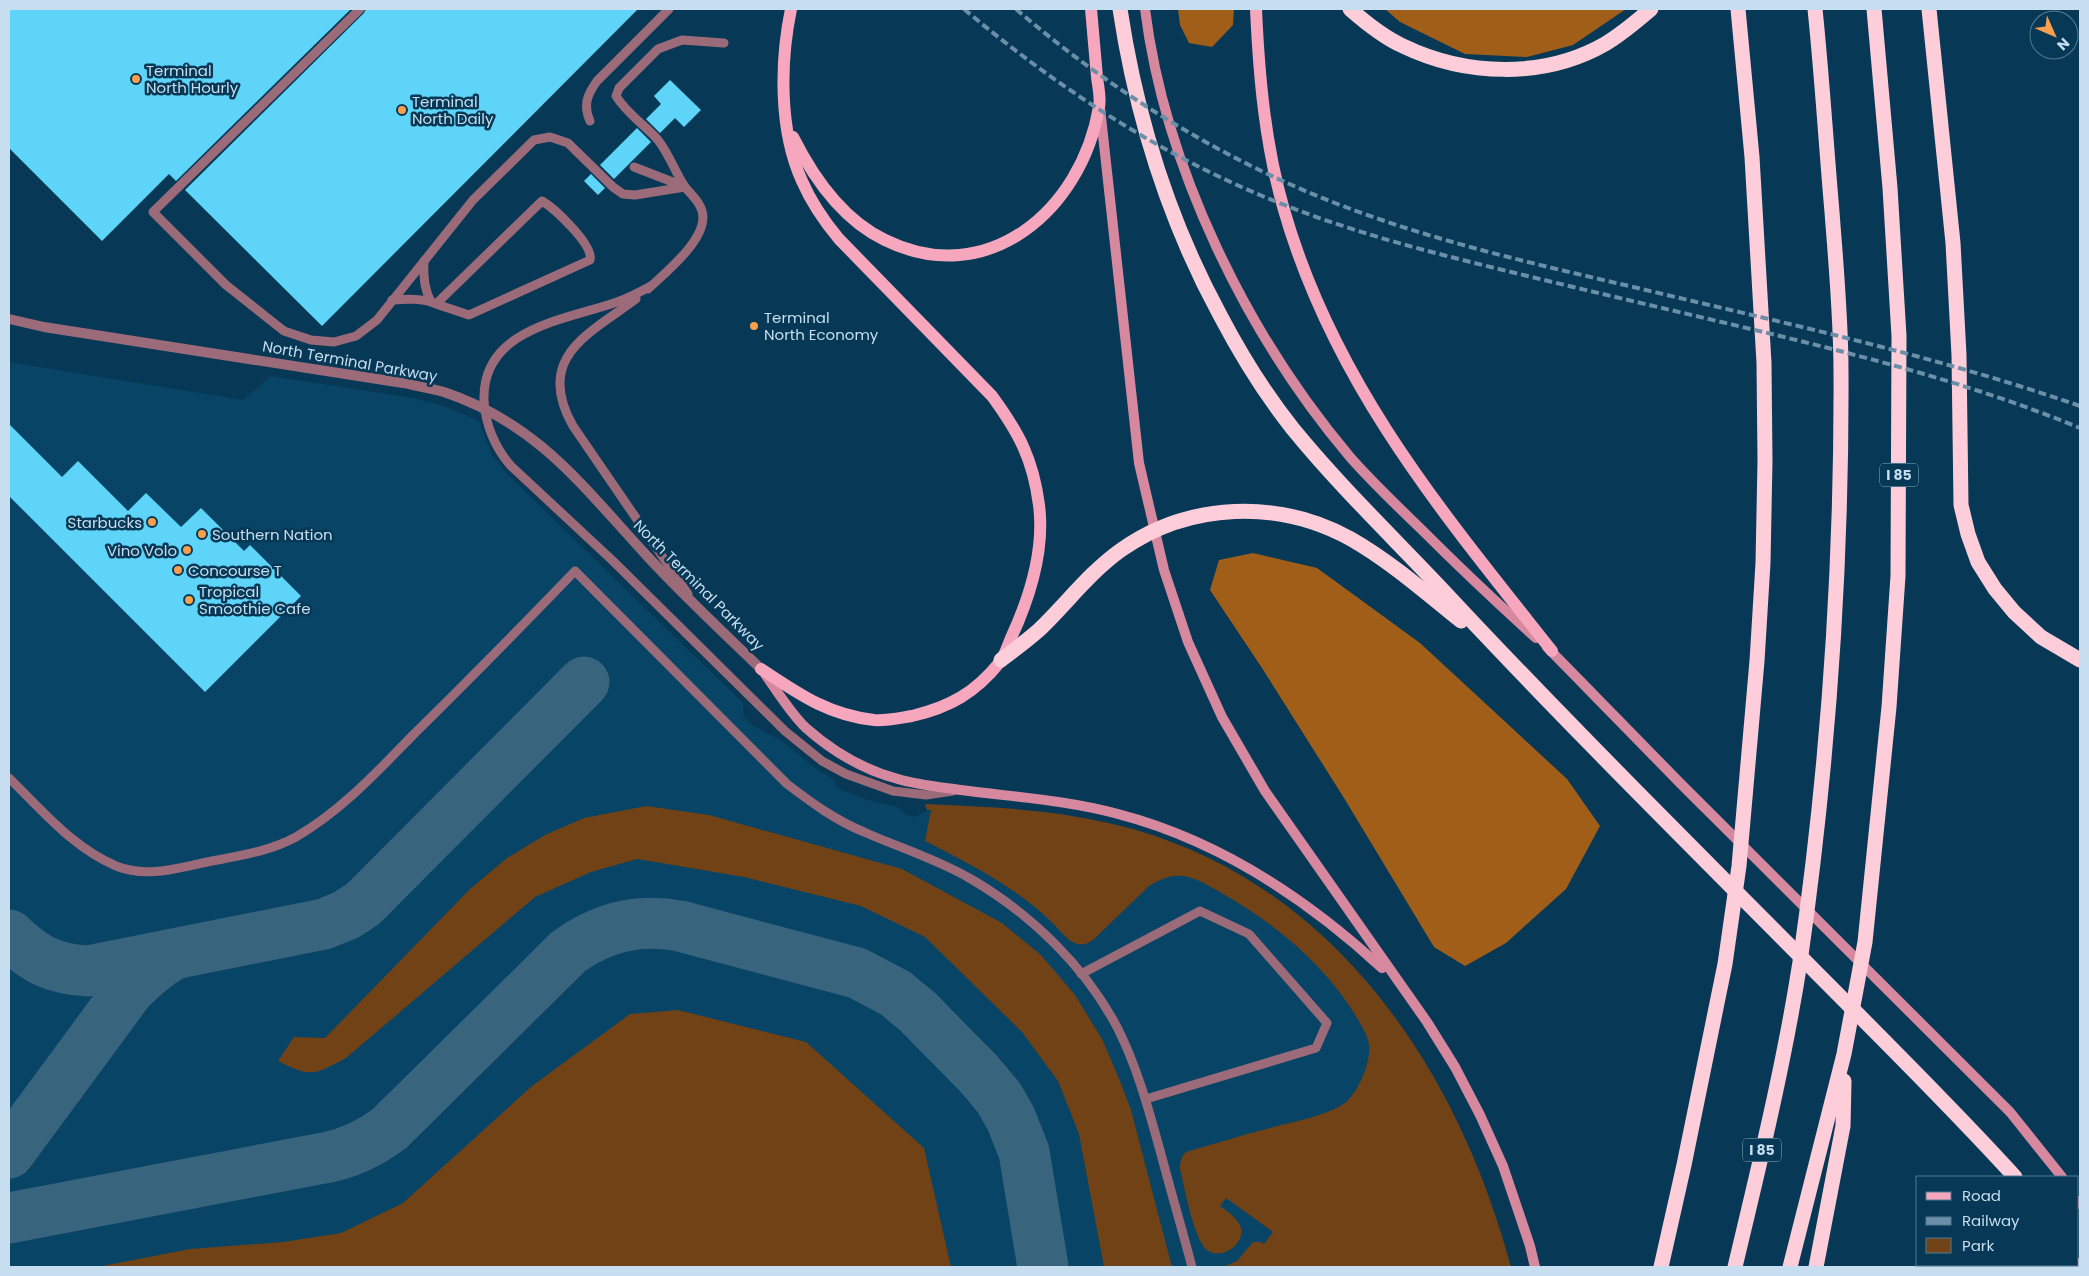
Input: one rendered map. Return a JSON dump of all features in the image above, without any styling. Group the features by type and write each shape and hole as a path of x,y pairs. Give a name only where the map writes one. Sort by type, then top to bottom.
{"highway":[{"path":"1120,9 1125,46 1144,122 1174,216 1204,283 1238,346 1271,398 1311,450 1504,656 1672,828 1926,1082 2014,1176"},
{"path":"1350,9 1380,33 1402,46 1426,56 1468,67 1503,70 1536,67 1571,58 1605,44 1634,24 1651,9"},
{"path":"1661,1267 1725,964 1739,866 1757,661 1763,563 1766,461 1764,363 1754,176 1738,9"},
{"name":"I 85","path":"1735,1267 1766,1137 1799,963 1819,812 1839,538 1841,370 1838,294 1815,9"},
{"name":"I 85","path":"1790,1267 1844,1054 1865,942 1889,707 1898,576 1899,336 1890,188 1874,9"},
{"path":"1929,9 1953,243 1959,355 1961,505 1968,534 1978,562 1995,589 2014,612 2041,637 2080,660"},
{"path":"1001,660 1039,630 1097,569 1144,534 1168,523 1229,511 1290,516 1317,524 1350,538 1401,572 1504,656"},
{"path":"1816,1267 1843,1126 1844,1054"}],"main road":[{"path":"761,669 822,707 854,717 876,720 897,719 940,709 962,697 1001,660 1021,617 1033,581 1038,557 1040,508 1035,479 1027,451 1010,420 992,396 858,259 824,220 801,180 792,153 783,90 783,60 791,9"},
{"path":"1091,9 1139,463 1164,570 1178,616 1215,702 1243,755 1265,791 1427,1022 1455,1067 1480,1115 1503,1166 1530,1246 1535,1267"},
{"path":"1145,9 1158,84 1173,139 1191,189 1235,283 1287,372 1317,415 1351,458 1390,499 1487,594 1552,651 1680,784 2010,1112 2061,1176"},
{"path":"1256,9 1262,90 1274,171 1283,209 1295,246 1325,321 1363,394 1402,454 1462,537 1552,651"},
{"path":"787,126 820,183 850,216 866,229 883,240 916,252 956,255 988,249 1013,238 1035,224 1054,206 1080,164 1093,135 1100,105"},
{"path":"761,669 805,726 833,749 870,768 898,779 960,790 1077,805 1117,814 1188,837 1247,867 1281,888 1343,934 1396,980"}],"street":[{"name":"North Terminal Parkway","path":"9,319 44,327 403,383 442,392 479,407 512,423 563,464 704,614 761,669"}],"lane":[{"path":"360,9 153,212 226,284 284,331 311,340 334,342 356,336 376,320 473,200 534,140 550,137 568,143 613,187 624,194 635,195 685,188"},
{"path":"590,121 585,104 588,92 669,9"},
{"path":"704,614 573,426 562,403 561,377 569,353 577,343 591,330 651,286 693,244 703,225 703,213 699,203 685,188 659,141 622,105 616,96 619,88 658,49 682,40 724,43"},
{"path":"634,167 685,188"},
{"path":"392,300 412,299 434,303 469,315 590,260 591,255 588,246 550,206 542,201 434,303"},
{"path":"424,261 427,294 434,303"},
{"path":"651,286 617,302 533,328 507,346 493,365 487,376 484,388 488,424 500,452 511,466 613,561 785,731 822,761 853,777 893,792 926,795 960,790"},
{"path":"9,778 58,829 87,850 117,866 150,873 257,852 294,838 328,816 364,785 576,571 788,784 822,810 863,832 933,859 971,878 1032,922 1081,974 1117,1027 1130,1054 1146,1099 1192,1267"},
{"path":"1081,974 1200,912 1249,934 1327,1023 1316,1048 1146,1099"}],"shaded area":[{"path":"1178,9 1234,9 1233,25 1212,47 1189,43 1180,25"},
{"path":"1385,9 1626,9 1573,45 1527,57 1465,54 1400,22"},
{"path":"9,362 243,400 271,376 413,398 449,408 479,421 492,455 506,473 743,703 744,717 752,725 782,741 814,767 836,781 835,786 874,802 898,807 906,815 916,817 927,810 1008,816 1089,827 1304,922 1501,1267 9,1267"},
{"path":"1253,553 1317,568 1420,643 1567,779 1600,826 1566,889 1506,943 1465,966 1434,947 1344,798 1210,590 1219,560"}],"green space":[{"path":"925,804 1005,808 1058,814 1110,823 1136,830 1208,858 1273,896 1330,943 1380,998 1423,1059 1459,1125 1488,1195 1511,1267 1223,1267 1237,1261 1253,1242 1264,1244 1273,1232 1226,1198 1220,1206 1237,1221 1241,1228 1241,1235 1239,1241 1228,1251 1222,1253 1209,1252 1200,1240 1189,1210 1180,1169 1183,1156 1186,1152 1329,1112 1345,1103 1355,1092 1363,1077 1368,1060 1369,1045 1364,1031 1345,999 1315,964 1281,933 1225,895 1193,878 1172,876 1153,883 1093,940 1081,944 1073,942 1015,892 978,869 925,841 931,810 927,810"},
{"path":"646,806 709,815 902,869 1002,923 1041,955 1075,995 1102,1039 1120,1081 1131,1110 1172,1267 1104,1267 1079,1134 1058,1081 1022,1032 925,937 861,906 744,877 637,859 591,872 535,897 346,1058 327,1068 312,1072 298,1070 278,1061 294,1037 325,1038 470,889 507,858 545,835 584,818"},
{"path":"678,1010 806,1042 924,1148 951,1267 97,1267 190,1249 283,1242 341,1233 403,1203 532,1086 630,1014"}],"building":[{"name":"Terminal North Hourly","path":"9,9 351,9 176,181 169,174 102,241 9,148"},
{"name":"Terminal North Daily","path":"366,9 638,9 322,326 185,190"},
{"path":"670,80 701,110 684,127 675,118 660,133 646,119 661,104 654,96"},
{"path":"637,128 651,142 614,179 600,165"},
{"path":"591,174 605,188 598,195 584,181"},
{"name":"Concourse T","path":"9,424 62,477 78,461 128,511 146,493 181,527 201,508 244,551 250,545 301,596 205,692 9,496"}],"taxiway":[{"path":"9,935 44,961 64,968 88,971 324,924 346,915 363,904 584,682"},
{"path":"9,1218 329,1157 360,1146 375,1139 389,1129 568,952 594,936 608,931 636,924 650,923 680,926 857,973 895,993 918,1012 979,1074 999,1098 1011,1119 1024,1152 1043,1267"},
{"path":"9,1153 129,990 161,962 173,955"}],"railway":[{"path":"964,9 1037,66 1113,118 1193,164 1277,202 1342,226 1443,255 1856,355 2007,400 2080,428"},
{"path":"1016,9 1089,67 1167,120 1249,165 1335,203 1407,228 1480,250 1856,340 1969,371 2080,406"}],"place":[{"name":"Terminal North Hourly","path":"136,79"},
{"name":"Terminal North Daily","path":"402,110"},
{"name":"Terminal North Economy","path":"754,326"},
{"name":"Starbucks","path":"152,522"},
{"name":"Southern Nation","path":"202,534"},
{"name":"Vino Volo","path":"187,550"},
{"name":"Concourse T","path":"178,570"},
{"name":"Tropical Smoothie Cafe","path":"189,600"}]}
